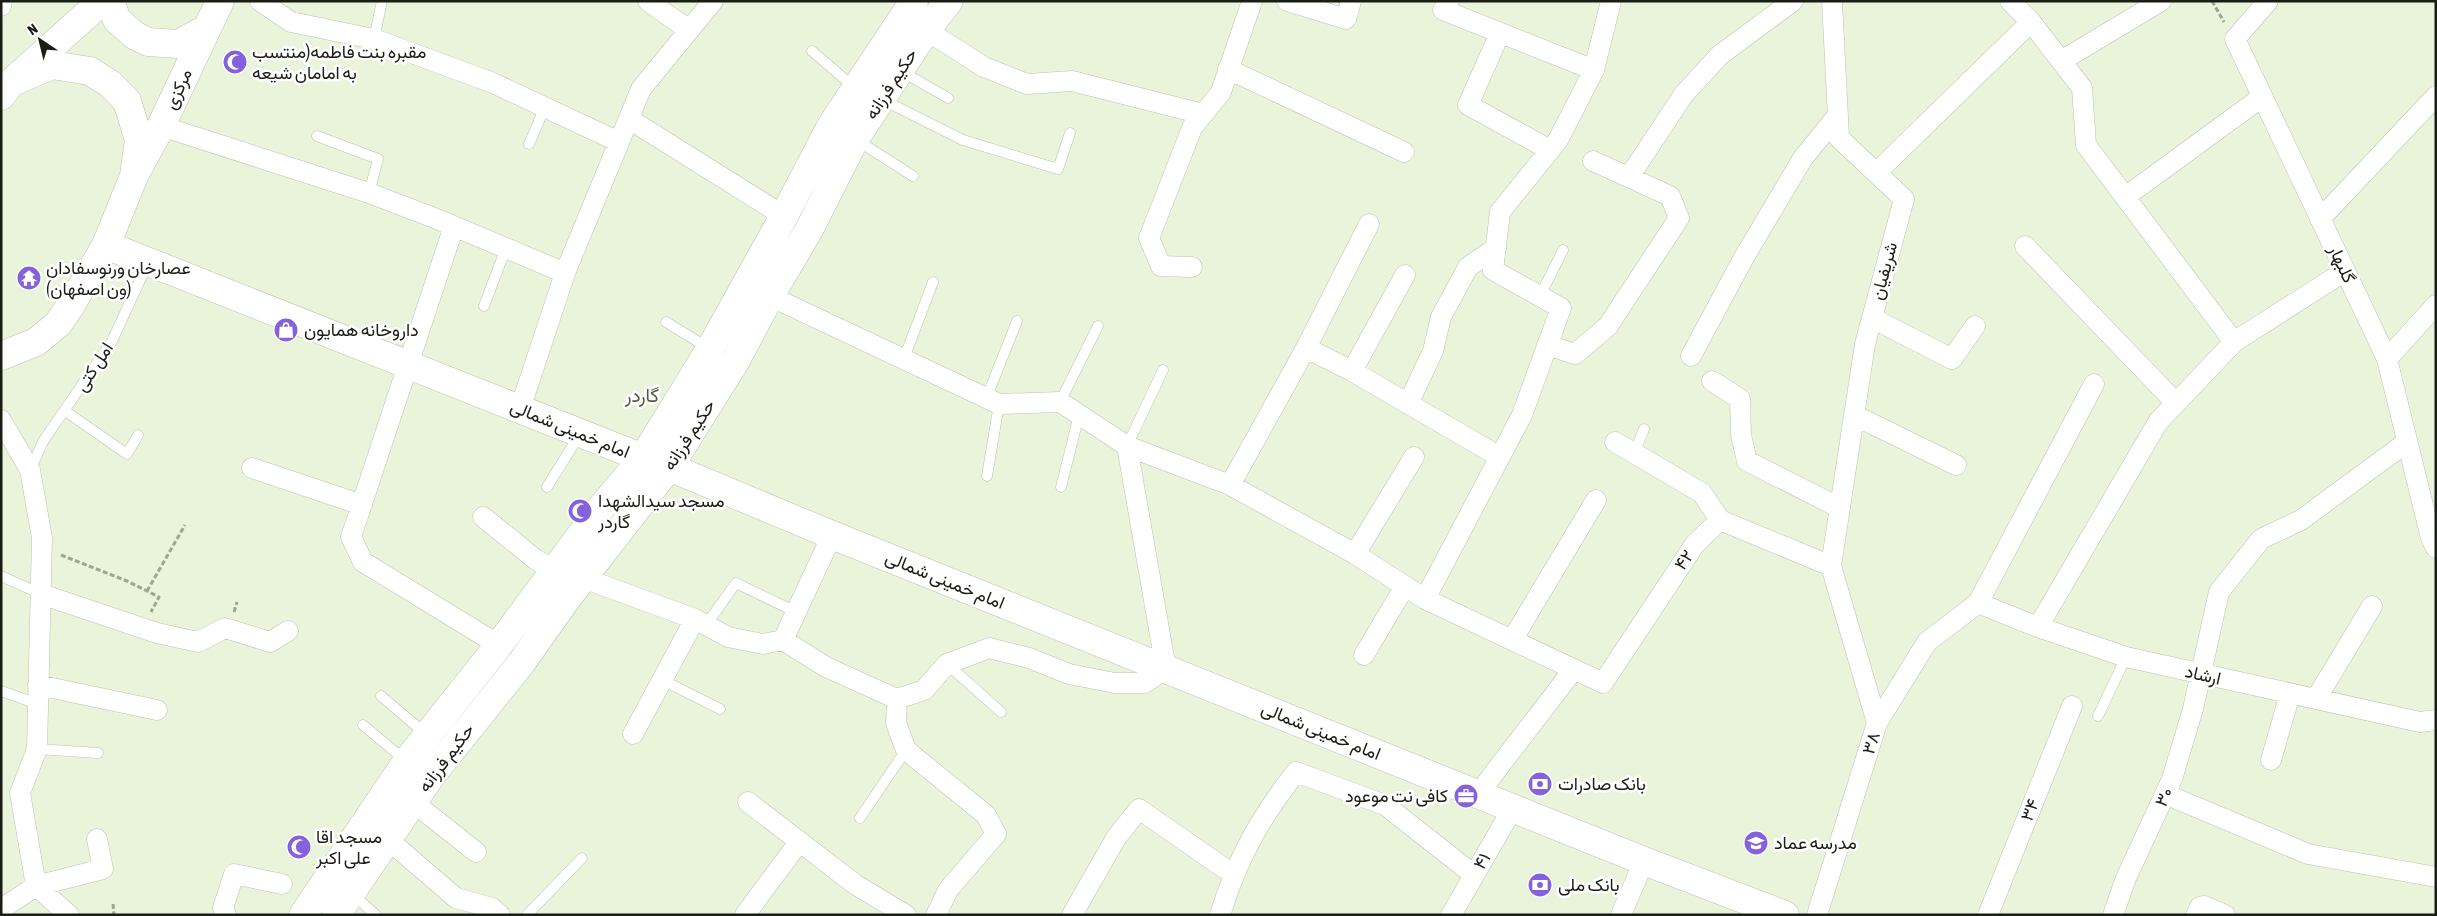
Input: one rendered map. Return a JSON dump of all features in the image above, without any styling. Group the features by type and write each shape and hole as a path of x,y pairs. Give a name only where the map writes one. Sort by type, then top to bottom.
{"main road":[{"path":"5,82 102,1"},
{"path":"110,1 118,20 134,35 148,42 178,44 206,29"},
{"name":"مرکزی","path":"134,176 220,1"},
{"name":"حکیم فرزانه","path":"303,915 368,822 407,761 643,458 710,349 784,216 831,126 914,1"},
{"name":"حکیم فرزانه","path":"343,904 430,777 522,662 583,578 669,467 735,362 770,296 810,228 855,139 926,30 949,1"},
{"path":"1,356 36,342 58,324 71,305 106,245 134,176 139,140 127,101 110,84 90,71 52,65 5,82"},
{"name":"امام خمینی شمالی","path":"106,245 149,260 580,434 669,467 832,535 1644,861 1785,915"}],"street":[{"path":"1,6 2,1"},
{"path":"260,1 291,22 374,39 493,83 620,142"},
{"path":"648,1 689,30"},
{"path":"520,409 565,273 641,89 713,1"},
{"path":"1192,267 1161,266 1148,238 1192,128 1221,92 1252,1"},
{"path":"1286,1 1346,19 1351,1"},
{"path":"1449,1 1443,10 1594,70"},
{"path":"1629,178 1684,94 1720,55 1793,1"},
{"name":"شریفیان","path":"1831,566 1865,344 1904,199 1839,138 1832,1"},
{"path":"2010,1 2031,22 2082,88 2086,145 2234,342"},
{"path":"2061,61 2161,1"},
{"name":"گلبهار","path":"2268,1 2235,39 2387,359 2407,442 2434,537"},
{"path":"1425,599 1522,415 1561,308 1493,270 1500,212 1558,140 1594,70 1612,2"},
{"path":"1876,172 2031,22"},
{"path":"926,30 984,67 1027,84 1072,81 1203,114"},
{"path":"1500,33 1468,104 1550,150"},
{"path":"1228,69 1404,152"},
{"path":"2320,219 2436,96"},
{"path":"2125,197 2262,97"},
{"path":"1691,356 1743,259 1803,158 1838,115"},
{"path":"629,119 784,216"},
{"path":"160,126 369,193 454,226 565,273"},
{"path":"1547,345 1575,354 1608,326 1679,218 1670,196 1593,161"},
{"path":"1230,485 1306,348 1369,224"},
{"path":"454,226 351,537 363,562 499,645"},
{"path":"2025,246 2176,403"},
{"path":"1408,404 1433,351 1441,317 1468,267 1496,248"},
{"path":"2038,628 2158,422 2234,342 2345,271"},
{"path":"1352,371 1405,275"},
{"path":"744,285 992,402 1060,402 1126,446 1230,485 1355,554 1425,599 1574,670 1478,794"},
{"path":"2387,359 2436,305"},
{"path":"1872,318 1952,359 1975,326"},
{"path":"1306,348 1352,371 1500,458"},
{"path":"1712,381 1740,399 1741,435 1747,461 1840,508"},
{"path":"1978,603 2094,384"},
{"path":"1854,415 1956,465"},
{"path":"1,420 30,470 38,509 42,547 36,749 20,793 36,886 69,915"},
{"path":"1615,442 1702,493 1720,520 1831,566 1877,723"},
{"name":"۳۰","path":"2113,915 2126,878 2172,779 2192,709 2218,592 2261,539 2301,520 2407,442"},
{"path":"483,517 535,559 554,570 583,578 701,622 728,637 762,644 783,640 826,667 897,699 924,690 948,664 989,648 1029,658 1068,674 1115,683 1144,683 1166,669 1126,446"},
{"path":"1355,554 1414,457"},
{"path":"252,468 362,505"},
{"path":"1512,640 1596,500"},
{"name":"۴۲","path":"1574,670 1602,683 1695,544 1720,520"},
{"path":"783,640 832,535"},
{"path":"1364,655 1405,586"},
{"path":"41,594 143,628 198,642 226,628 270,642 288,631"},
{"name":"ارشاد","path":"1978,603 2038,628 2126,657 2420,722 2436,720"},
{"name":"۳۸","path":"1817,915 1877,723 1927,642 1978,603"},
{"path":"2316,700 2372,606"},
{"path":"633,734 662,680 701,622"},
{"path":"2271,760 2290,694"},
{"path":"38,695 157,710"},
{"path":"897,699 896,723 906,750 986,815 996,834 948,890 936,915"},
{"name":"۳۴","path":"1988,915 2072,706"},
{"path":"1220,915 1248,842 1270,805 1296,772 1385,805 1474,875"},
{"path":"2165,794 2308,854 2436,877"},
{"path":"413,802 476,852"},
{"path":"748,802 856,885 906,915"},
{"name":"۴۱","path":"1451,915 1513,808"},
{"path":"1072,915 1116,838 1139,809 1234,875"},
{"path":"368,822 456,898 492,908 500,915"},
{"path":"1,908 36,886 103,869 97,840"},
{"path":"745,915 799,842"},
{"path":"1621,915 1644,861"},
{"path":"226,915 223,908 234,874 282,884"},
{"path":"2196,915 2200,907 2204,906 2225,915"}],"lane":[{"path":"374,39 382,1"},
{"path":"812,51 855,88"},
{"path":"900,70 948,98"},
{"path":"881,99 963,140 1058,169 1070,133"},
{"path":"529,144 545,107"},
{"path":"317,136 378,159 369,193"},
{"path":"855,139 913,176"},
{"path":"484,306 506,248"},
{"path":"1540,296 1563,250"},
{"name":"امل کتی","path":"30,470 44,440 112,341 149,260"},
{"path":"903,361 933,282"},
{"path":"987,476 992,402 1017,321"},
{"path":"666,322 710,349"},
{"path":"1060,402 1098,326"},
{"path":"1126,446 1164,370"},
{"path":"65,411 127,454 138,436"},
{"path":"1061,487 1079,415"},
{"path":"1634,453 1644,429"},
{"path":"547,487 580,434"},
{"path":"1,576 41,594"},
{"path":"701,622 736,583 796,612"},
{"path":"2098,716 2126,657"},
{"path":"948,664 1000,712"},
{"path":"662,680 720,709"},
{"path":"1,691 38,695"},
{"path":"381,696 428,736"},
{"path":"363,725 407,761"},
{"path":"36,749 98,753"},
{"path":"860,818 906,750"},
{"path":"527,915 582,858"},
{"path":"343,904 376,915"}],"path":[{"path":"147,591 185,526"},
{"path":"42,547 159,597 143,628"},
{"path":"113,904 114,915"}],"place":[{"name":"مقبره بنت فاطمه(منتسب به امامان شیعه","path":"235,62"},
{"name":"عصارخان ورنوسفادان (ون اصفهان)","path":"29,278"},
{"name":"داروخانه همایون","path":"286,330"},
{"name":"مسجد سیدالشهدا گاردر","path":"580,511"},
{"name":"بانک صادرات","path":"1540,784"},
{"name":"کافی نت موعود","path":"1466,796"},
{"name":"مدرسه عماد","path":"1756,843"},
{"name":"مسجد اقا علی اکبر","path":"299,847"},
{"name":"بانک ملی","path":"1540,885"}],"district":[{"name":"گاردر","path":"642,395"}]}
